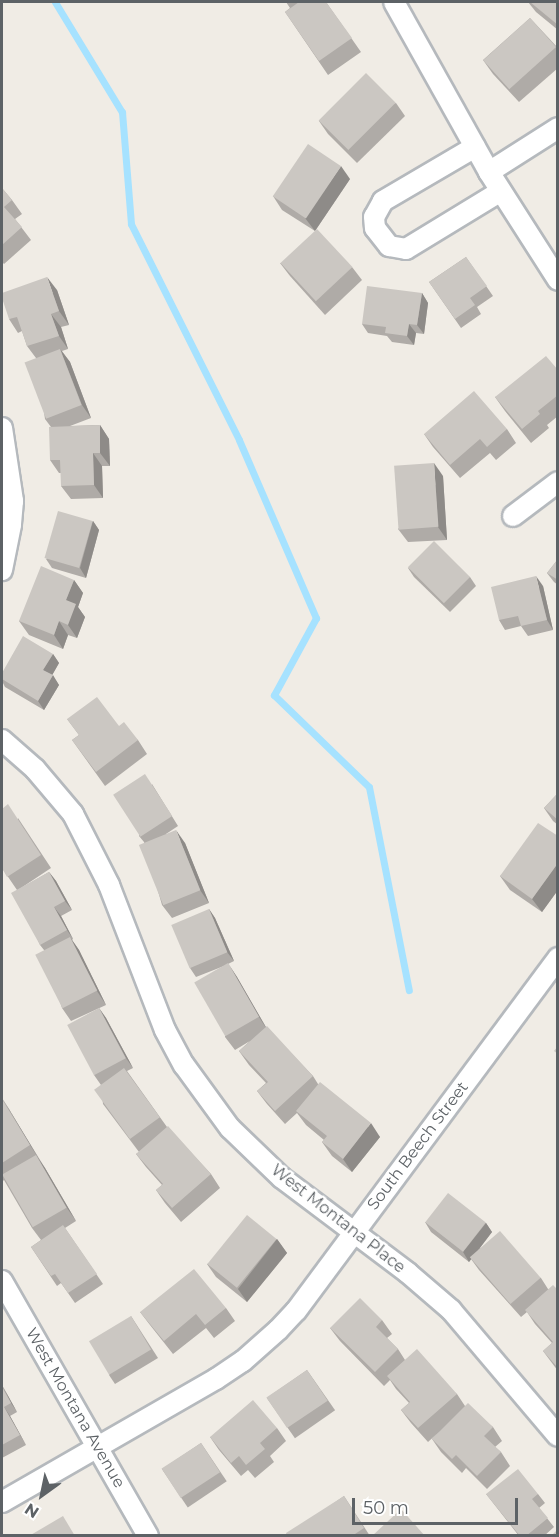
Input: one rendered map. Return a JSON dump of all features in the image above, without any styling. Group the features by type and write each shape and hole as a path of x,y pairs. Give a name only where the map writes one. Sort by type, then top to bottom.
{"street":[{"path":"394,2 489,172 558,280"},
{"path":"489,172 558,128"},
{"path":"475,147 383,201 374,217 375,228 389,246 406,249 501,191"},
{"path":"2,428 13,501 12,525 2,570"},
{"path":"513,516 558,482"},
{"name":"West Montana Place","path":"2,740 35,769 74,814 109,885 165,1030 208,1100 258,1156 309,1200 408,1273 451,1310 558,1436"},
{"name":"South Beech Street","path":"2,1502 216,1379 262,1346 296,1311 558,958"},
{"name":"West Montana Avenue","path":"2,1281 148,1536"}],"building":[{"path":"299,2 326,2 352,38 319,61 285,12"},
{"path":"530,2 558,2 558,25"},
{"path":"530,18 556,47 509,89 483,60"},
{"path":"366,73 396,103 348,150 319,120"},
{"path":"308,144 341,166 306,219 273,196"},
{"path":"2,188 12,200 4,207 22,227 2,245"},
{"path":"317,229 352,267 316,301 280,263"},
{"path":"466,257 487,286 470,298 475,305 455,319 429,282"},
{"path":"47,277 59,311 51,314 59,336 27,346 17,317 9,319 2,293"},
{"path":"367,286 422,293 417,325 409,324 407,336 385,333 386,327 362,324"},
{"path":"60,349 82,405 46,419 25,363"},
{"path":"546,356 558,370 558,395 538,411 540,414 522,429 495,397"},
{"path":"474,391 507,429 487,447 480,439 450,465 424,434"},
{"path":"100,425 100,453 93,453 94,485 61,486 60,460 50,460 49,427"},
{"path":"434,463 438,527 399,530 394,466"},
{"path":"58,511 93,521 79,568 44,558"},
{"path":"434,541 470,577 444,603 408,567"},
{"path":"558,559 558,580 547,573"},
{"path":"41,566 74,580 66,600 76,604 68,625 59,621 54,635 19,621"},
{"path":"536,576 547,620 521,626 518,616 499,620 491,587"},
{"path":"23,636 53,654 43,670 53,675 38,701 2,679 2,673"},
{"path":"97,697 119,726 124,722 138,740 96,772 72,740 79,735 67,719"},
{"path":"145,774 172,816 140,837 113,795"},
{"path":"558,793 558,820 544,808"},
{"path":"8,804 41,855 7,877 2,868 2,809"},
{"path":"538,823 558,836 558,863 532,899 500,876"},
{"path":"176,830 200,890 163,905 139,845"},
{"path":"49,872 65,901 54,907 67,930 40,945 11,893"},
{"path":"209,909 227,952 190,968 171,925"},
{"path":"70,937 97,990 62,1008 35,955"},
{"path":"228,963 259,1017 225,1036 194,982"},
{"path":"99,1008 126,1058 94,1075 67,1025"},
{"path":"267,1026 313,1076 275,1111 257,1091 268,1082 239,1051"},
{"path":"124,1068 160,1117 130,1139 94,1090"},
{"path":"320,1082 371,1123 343,1159 322,1142 327,1136 296,1111"},
{"path":"2,1099 30,1145 2,1163"},
{"path":"168,1126 211,1174 172,1208 156,1190 163,1184 136,1154"},
{"path":"36,1155 66,1208 33,1227 2,1174"},
{"path":"448,1193 486,1223 463,1252 425,1222"},
{"path":"247,1215 277,1239 237,1288 207,1264"},
{"path":"63,1225 97,1274 68,1293 55,1274 51,1276 31,1247"},
{"path":"500,1231 541,1278 510,1304 470,1257"},
{"path":"194,1269 226,1308 205,1325 196,1314 164,1341 140,1312"},
{"path":"553,1285 558,1290 558,1368 543,1351 553,1342 525,1310"},
{"path":"360,1298 382,1320 376,1327 398,1349 375,1372 330,1328"},
{"path":"131,1316 151,1349 109,1375 89,1341"},
{"path":"417,1349 457,1394 418,1428 401,1410 410,1402 387,1376"},
{"path":"307,1370 328,1401 287,1428 266,1397"},
{"path":"2,1387 11,1403 4,1407 20,1435 2,1445"},
{"path":"253,1400 277,1428 260,1443 265,1449 246,1465 239,1456 231,1463 210,1437"},
{"path":"468,1403 493,1427 484,1436 501,1452 477,1476 456,1455 452,1459 432,1439"},
{"path":"201,1443 220,1472 181,1498 162,1469"},
{"path":"518,1469 538,1494 532,1499 548,1518 526,1536 520,1536 486,1494"},
{"path":"344,1496 364,1528 352,1536 287,1536 286,1533"},
{"path":"401,1509 425,1536 372,1536"},
{"path":"63,1516 75,1536 29,1536"},
{"path":"558,1529 558,1536 551,1536"}],"waterway":[{"path":"55,2 122,112 131,224 239,440 316,618 274,695 369,787 409,990"}]}
